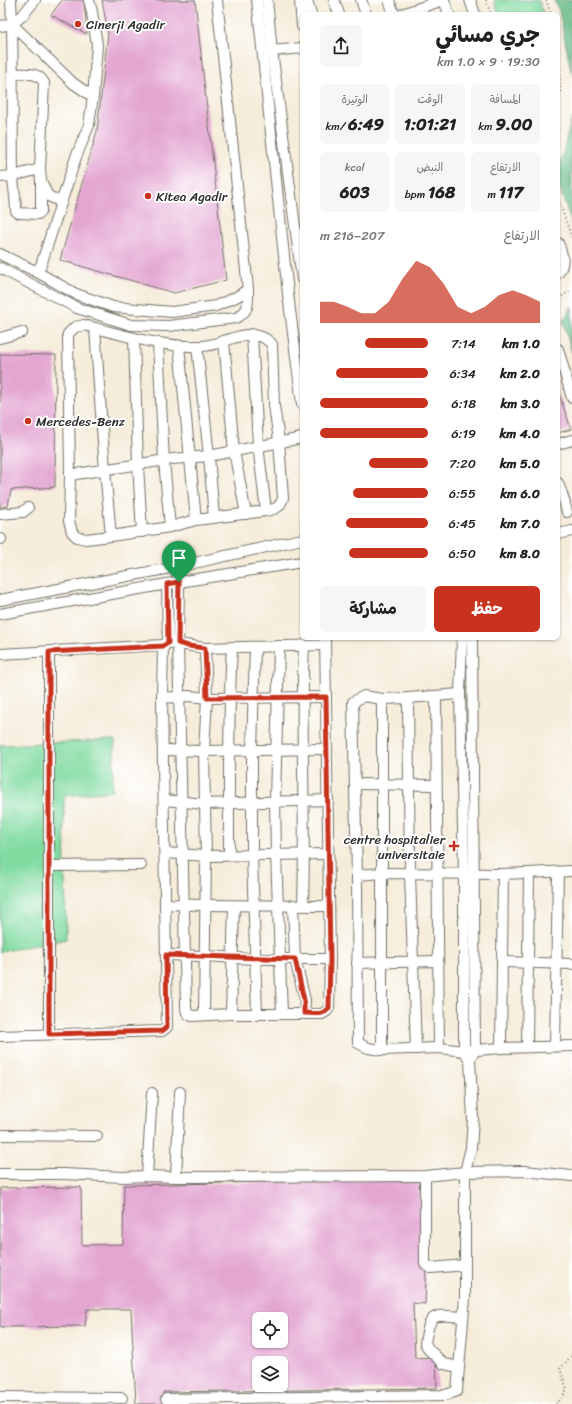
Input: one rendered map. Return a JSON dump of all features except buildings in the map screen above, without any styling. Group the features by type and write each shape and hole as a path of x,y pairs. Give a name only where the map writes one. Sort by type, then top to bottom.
{"street":[{"path":"11,0 13,176 16,211 19,213 38,214 41,211 40,169 44,83 41,77 35,74 13,74"},
{"path":"0,26 12,24 22,16 35,0"},
{"path":"37,272 41,265 76,157 89,125 97,45 89,0"},
{"path":"0,268 78,308 132,325 168,326 236,318 243,314 248,307 248,289 217,0"},
{"path":"257,0 287,286 300,388"},
{"path":"267,0 272,51 300,265"},
{"path":"300,0 301,12"},
{"path":"307,0 310,12"},
{"path":"334,0 338,12"},
{"path":"361,0 365,12"},
{"path":"389,0 393,12"},
{"path":"407,12 443,0 447,12"},
{"path":"470,0 474,12"},
{"path":"12,24 73,83 93,97"},
{"path":"272,51 300,48"},
{"path":"0,177 13,176 40,169"},
{"path":"41,181 48,196 62,202"},
{"path":"560,248 564,258 560,270"},
{"path":"0,254 37,272 76,294 113,307 172,312 216,306 238,296 248,289"},
{"path":"84,325 95,328 134,338 179,346 205,346 252,334 264,337 272,344 274,405 279,441 283,498 281,504 276,509 196,520 142,532 86,539 76,537 72,532 69,521 70,476 68,334 75,327 84,325"},
{"path":"95,328 111,536"},
{"path":"0,338 22,332"},
{"path":"252,334 258,445 266,511"},
{"path":"134,338 138,465 142,532"},
{"path":"224,341 234,451 246,514"},
{"path":"158,343 164,461 170,527"},
{"path":"179,346 196,520"},
{"path":"197,346 214,518"},
{"path":"560,356 572,398"},
{"path":"70,476 190,457 209,456 258,445 300,438"},
{"path":"560,443 572,440"},
{"path":"560,488 565,500 566,513"},
{"path":"0,514 23,512 28,508"},
{"path":"560,534 572,531"},
{"path":"0,600 176,567 300,539"},
{"path":"0,614 167,584 300,562"},
{"path":"0,654 178,643 205,648 304,645 325,642 330,959 329,1008 322,1014 231,1014 192,1016 186,1011 178,643 179,582 176,567"},
{"path":"0,1036 162,1031 167,1027 162,698 167,584"},
{"path":"166,1399 446,1395 457,1391 464,1317 465,1172 472,1148 473,1118 470,1060 475,1050 469,874 460,694 462,640"},
{"path":"470,1060 464,1051 469,874 472,640"},
{"path":"303,905 305,854 303,801 304,645"},
{"path":"279,646 278,750 275,801 282,1014"},
{"path":"228,855 229,698 232,647"},
{"path":"255,647 252,750 252,855 254,958 257,1015"},
{"path":"204,1015 206,956 206,856 204,751 207,698 205,648"},
{"path":"49,652 49,1034"},
{"path":"460,694 408,698 364,696 353,702 357,875 358,1043 368,1048 382,1050 439,1048 464,1051 501,1048 572,1046"},
{"path":"162,698 326,697"},
{"path":"436,697 439,1048"},
{"path":"382,698 382,1050"},
{"path":"408,698 410,874 416,1049"},
{"path":"163,750 204,751 327,748"},
{"path":"354,784 436,785"},
{"path":"164,800 205,804 328,800"},
{"path":"165,853 206,856 328,854"},
{"path":"49,866 141,865"},
{"path":"357,875 382,873 503,874 572,871"},
{"path":"555,1046 558,872"},
{"path":"528,1047 529,873"},
{"path":"501,1048 503,874"},
{"path":"165,904 329,906"},
{"path":"292,905 295,959 304,1000 304,1013"},
{"path":"231,1014 234,906"},
{"path":"166,955 330,959"},
{"path":"357,963 438,961"},
{"path":"502,962 572,964"},
{"path":"176,1177 180,1092"},
{"path":"147,1176 152,1093"},
{"path":"0,1135 97,1136"},
{"path":"0,1174 64,1174 124,1177 425,1176 465,1172 525,1171 572,1176"},
{"path":"425,1176 425,1264 431,1268 465,1265"},
{"path":"459,1367 444,1364 429,1350 425,1343 428,1326 433,1318 438,1316 464,1317"},
{"path":"0,1397 78,1401 122,1398"}],"path":[{"path":"486,0 490,12"},
{"path":"546,0 550,12"},
{"path":"560,205 572,238"},
{"path":"560,296 572,290"},
{"path":"556,1404 562,1398 567,1389 560,1369 572,1355"}],"green space":[{"path":"539,0 543,12 498,12 494,1"},
{"path":"554,0 572,0 572,76 560,12"},
{"path":"572,118 572,224 560,189 560,163"},
{"path":"572,306 572,353 563,321"},
{"path":"115,740 112,791 64,796 66,939 0,952 0,745"}],"place":[{"name":"Cinerji Agadir","path":"78,24"},
{"name":"Kitea Agadir","path":"148,196"},
{"name":"Mercedes-Benz","path":"28,421"},
{"name":"centre hospitalier universitaie","path":"454,846"}],"route":[{"path":"179,582 178,643 205,648 207,698 326,697 330,959 329,1008 322,1014 304,1013 304,1000 295,959 166,955 167,1027 162,1031 49,1034 49,652 163,646 168,643 167,584 179,582"}]}
